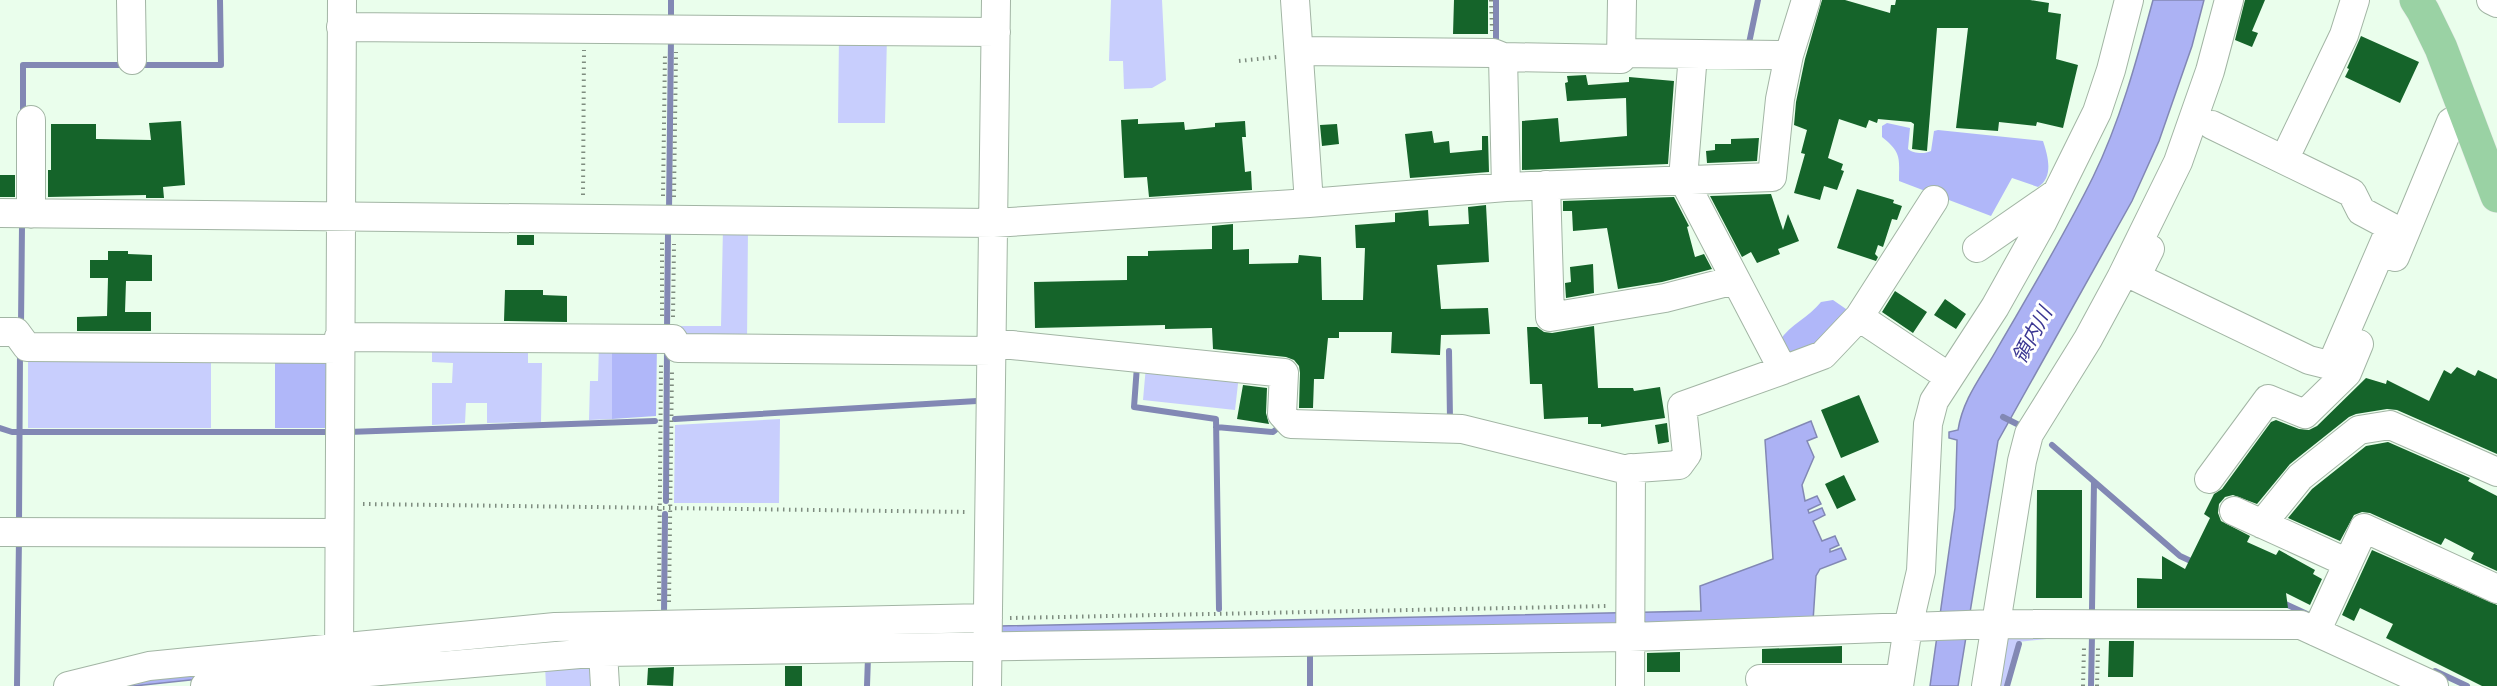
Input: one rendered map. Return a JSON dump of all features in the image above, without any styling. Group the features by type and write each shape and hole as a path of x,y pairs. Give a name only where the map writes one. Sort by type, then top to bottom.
{"main road":[{"path":"2416,0 2441,48 2497,196"}],"street":[{"path":"131,0 132,60"},
{"path":"987,686 996,0"},
{"path":"1295,0 1309,203"},
{"path":"1299,53 1621,59 1622,0"},
{"path":"0,213 993,223 1546,185 1772,177 1780,99 1789,55 1806,0"},
{"path":"1760,679 1900,682 1912,627 1920,571 1928,424 1934,400 1995,307 2057,193 2097,112 2112,70 2129,0"},
{"path":"1986,686 2022,461 2029,434 2088,339 2178,162 2210,71 2229,0"},
{"path":"2284,160 2344,35 2355,0"},
{"path":"2491,0 2497,3"},
{"path":"339,659 341,13 597,29 996,32"},
{"path":"1621,53 1789,55"},
{"path":"1693,54 1683,179 1783,370"},
{"path":"1498,55 1506,188"},
{"path":"2209,479 2268,399 2305,414 2347,373 2451,122 2466,114"},
{"path":"31,120 31,214"},
{"path":"2158,232 2136,277 2309,360 2325,364 2334,359 2391,227 2361,211 2352,193 2212,125"},
{"path":"1546,185 1550,317 1665,298 1735,280"},
{"path":"1977,248 2057,193"},
{"path":"0,332 16,332 27,347 672,339 678,348 992,347 1284,373 1282,414 1291,424 1462,429 1623,469 1679,465 1687,454 1682,406 1823,355 1858,316 1934,200"},
{"path":"1858,316 1949,377"},
{"path":"2262,524 2300,477 2359,430 2390,425 2497,472"},
{"path":"1630,686 1631,468"},
{"path":"2234,511 2348,563"},
{"path":"2316,632 2364,528 2497,589"},
{"path":"0,532 339,533"},
{"path":"68,686 149,666 339,659 555,627 988,632 1630,620 1912,627 1995,624 2301,625 2418,682"},
{"path":"205,686 310,681 339,659 441,676 603,652 988,632"},
{"path":"603,652 604,686"}],"path":[{"path":"1491,0 1498,55"},
{"path":"583,219 584,48 597,29"},
{"path":"1239,61 1299,53"},
{"path":"339,504 989,512"},
{"path":"988,632 1630,620"},
{"path":"2083,686 2091,625"},
{"path":"2091,625 2097,686"}],"shaded area":[{"path":"1111,0 1162,0 1166,80 1152,88 1124,89 1123,61 1109,61"},
{"path":"839,35 887,36 885,123 838,123"},
{"path":"1887,123 1910,128 1908,149 1916,153 1931,151 1934,131 1938,130 2043,141 2048,160 2048,172 2043,183 2038,187 2012,178 1991,216 1899,181 1898,156 1893,147 1882,137 1882,126"},
{"path":"723,227 748,227 747,343 677,339 677,326 721,326"},
{"path":"1833,300 1846,309 1846,314 1820,348 1792,358 1780,340 1821,302"},
{"path":"432,340 528,342 528,363 542,363 541,422 487,423 487,403 466,403 465,423 432,425 432,383 452,383 453,363 432,362"},
{"path":"599,343 612,343 612,419 589,420 590,381 598,381"},
{"path":"612,343 657,343 656,416 612,419"},
{"path":"28,350 211,350 211,428 28,428"},
{"path":"275,350 328,350 334,428 275,428"},
{"path":"1146,366 1239,375 1235,410 1143,400"},
{"path":"780,419 779,503 674,503 675,425"},
{"path":"2007,632 2066,637 2018,642 2006,686 1993,686"},
{"path":"600,661 601,686 546,686 545,666"}],"water":[{"name":"領内川","path":"2153,0 2204,0 2192,46 2159,141 2132,201 1998,441 1958,686 1930,686 1955,508 1957,440 1949,438 1949,432 1958,430 1960,418 1974,388 2070,221 2103,156 2120,112"},
{"path":"1811,421 1817,437 1807,441 1814,457 1802,485 1805,501 1817,496 1821,504 1808,510 1809,513 1822,508 1825,515 1813,521 1822,541 1835,536 1839,545 1830,549 1830,552 1841,548 1846,559 1820,569 1816,576 1813,621 351,663 134,686 82,686 555,631 1000,626 1701,611 1700,586 1773,559 1765,440"}],"building":[{"path":"1454,0 1488,0 1488,34 1453,34"},
{"path":"1822,0 1845,0 1890,13 1891,5 1895,5 1896,0 2030,0 2049,3 2048,12 2061,14 2056,59 2078,65 2063,128 2037,122 2036,126 1999,122 1998,131 1956,128 1968,28 1937,28 1927,151 1912,149 1914,124 1911,122 1878,119 1877,123 1869,120 1866,128 1839,119 1828,158 1843,164 1841,170 1844,171 1837,190 1824,186 1820,200 1794,193 1805,154 1801,153 1807,130 1794,125 1796,102 1805,59"},
{"path":"2245,0 2265,0 2252,31 2258,33 2252,47 2235,40"},
{"path":"2361,36 2419,62 2400,103 2345,77"},
{"path":"1586,75 1588,85 1629,82 1629,77 1674,81 1668,164 1522,170 1522,121 1558,118 1560,142 1627,136 1626,98 1567,101 1565,83 1568,82 1567,76"},
{"path":"1138,119 1138,124 1184,122 1185,130 1215,127 1215,123 1245,121 1246,137 1242,137 1245,172 1251,171 1252,190 1149,197 1147,177 1124,178 1121,120"},
{"path":"181,121 185,185 163,187 164,198 146,198 146,195 48,197 48,170 51,170 51,124 96,124 96,139 151,140 149,123"},
{"path":"1337,124 1339,144 1322,146 1320,125"},
{"path":"1432,131 1434,143 1449,141 1450,153 1482,150 1482,136 1488,136 1489,172 1410,178 1405,134"},
{"path":"1759,138 1757,161 1707,163 1706,151 1715,150 1715,144 1731,144 1731,139"},
{"path":"0,175 15,175 15,197 0,197"},
{"path":"1857,189 1894,200 1893,203 1902,206 1897,220 1892,219 1883,247 1878,245 1875,254 1878,257 1876,261 1837,248"},
{"path":"1771,194 1783,230 1788,214 1799,241 1778,249 1780,254 1757,263 1751,252 1742,257 1710,196"},
{"path":"1674,197 1689,226 1687,227 1695,257 1704,254 1712,269 1662,282 1618,289 1607,228 1573,231 1572,211 1563,211 1563,201"},
{"path":"1486,205 1489,262 1437,265 1441,309 1488,308 1490,334 1441,335 1440,355 1391,353 1392,332 1339,332 1339,338 1328,338 1324,379 1314,379 1313,408 1299,408 1300,373 1299,366 1294,360 1286,357 1213,349 1212,328 1165,329 1165,325 1035,328 1034,282 1127,280 1127,256 1148,256 1148,251 1212,249 1212,226 1233,224 1233,250 1249,249 1249,264 1298,263 1299,255 1321,257 1322,300 1363,300 1365,248 1356,248 1355,225 1395,222 1395,213 1428,210 1429,226 1469,224 1468,207"},
{"path":"517,235 534,235 534,245 517,245"},
{"path":"108,251 128,251 128,254 152,255 152,281 126,281 125,312 151,312 151,331 77,331 77,317 107,316 108,278 90,278 90,260 108,260"},
{"path":"1593,264 1594,293 1566,298 1565,283 1571,282 1570,267"},
{"path":"505,290 543,290 543,295 567,296 567,322 504,321"},
{"path":"1895,291 1927,312 1913,333 1882,312"},
{"path":"1945,299 1966,314 1956,329 1934,315"},
{"path":"1594,326 1598,388 1633,388 1634,391 1660,387 1665,418 1601,427 1601,424 1588,424 1588,417 1544,419 1542,384 1530,384 1527,327 1537,327 1544,332 1552,333"},
{"path":"2457,367 2475,376 2478,370 2497,379 2497,454 2397,410 2387,409 2356,414 2349,417 2290,464 2257,504 2233,495 2225,497 2219,504 2218,513 2221,521 2250,536 2247,542 2276,555 2279,550 2315,570 2313,574 2322,579 2310,605 2286,593 2288,608 2137,608 2137,578 2162,579 2162,556 2185,569 2210,518 2204,514 2214,494 2222,489 2271,422 2276,420 2299,429 2309,430 2317,426 2366,378 2386,384 2387,380 2429,401 2444,370 2451,374"},
{"path":"1243,385 1267,388 1266,413 1269,424 1237,419"},
{"path":"1859,395 1879,442 1841,458 1821,410"},
{"path":"1667,423 1669,442 1658,444 1655,425"},
{"path":"2388,442 2470,478 2468,481 2497,496 2497,571 2471,559 2474,553 2445,538 2441,545 2370,513 2362,512 2354,515 2340,541 2288,518 2312,489 2366,446"},
{"path":"1844,475 1856,500 1837,509 1825,484"},
{"path":"2037,490 2082,490 2082,598 2036,598"},
{"path":"2372,550 2497,605 2497,686 2482,686 2386,638 2393,624 2360,608 2354,621 2342,615"},
{"path":"2109,641 2134,641 2133,677 2108,677"},
{"path":"1842,646 1842,663 1762,663 1762,649"},
{"path":"1680,652 1680,672 1647,672 1647,653"},
{"path":"785,666 802,666 802,686 785,686"},
{"path":"674,667 673,686 647,685 648,668"}],"waterway":[{"path":"139,65 221,65 220,0"},
{"path":"671,0 671,21"},
{"path":"1496,0 1496,45"},
{"path":"1748,48 1758,0"},
{"path":"669,211 671,38"},
{"path":"23,115 23,65 125,65"},
{"path":"21,325 22,226"},
{"path":"667,331 668,234"},
{"path":"666,501 667,349"},
{"path":"1449,351 1450,420"},
{"path":"19,524 20,352"},
{"path":"1137,366 1134,407 1216,419 1219,609"},
{"path":"675,419 977,401"},
{"path":"2003,417 2021,426"},
{"path":"348,432 655,421"},
{"path":"1216,427 1273,432 1279,427"},
{"path":"0,428 12,432 332,432"},
{"path":"2052,445 2180,556 2195,563"},
{"path":"2092,610 2094,482"},
{"path":"664,615 665,514"},
{"path":"17,686 19,538"},
{"path":"2281,602 2307,614"},
{"path":"2091,686 2092,636"},
{"path":"2007,686 2019,644"},
{"path":"1310,651 1310,686"},
{"path":"867,686 868,657"},
{"path":"2435,671 2467,686"}]}
